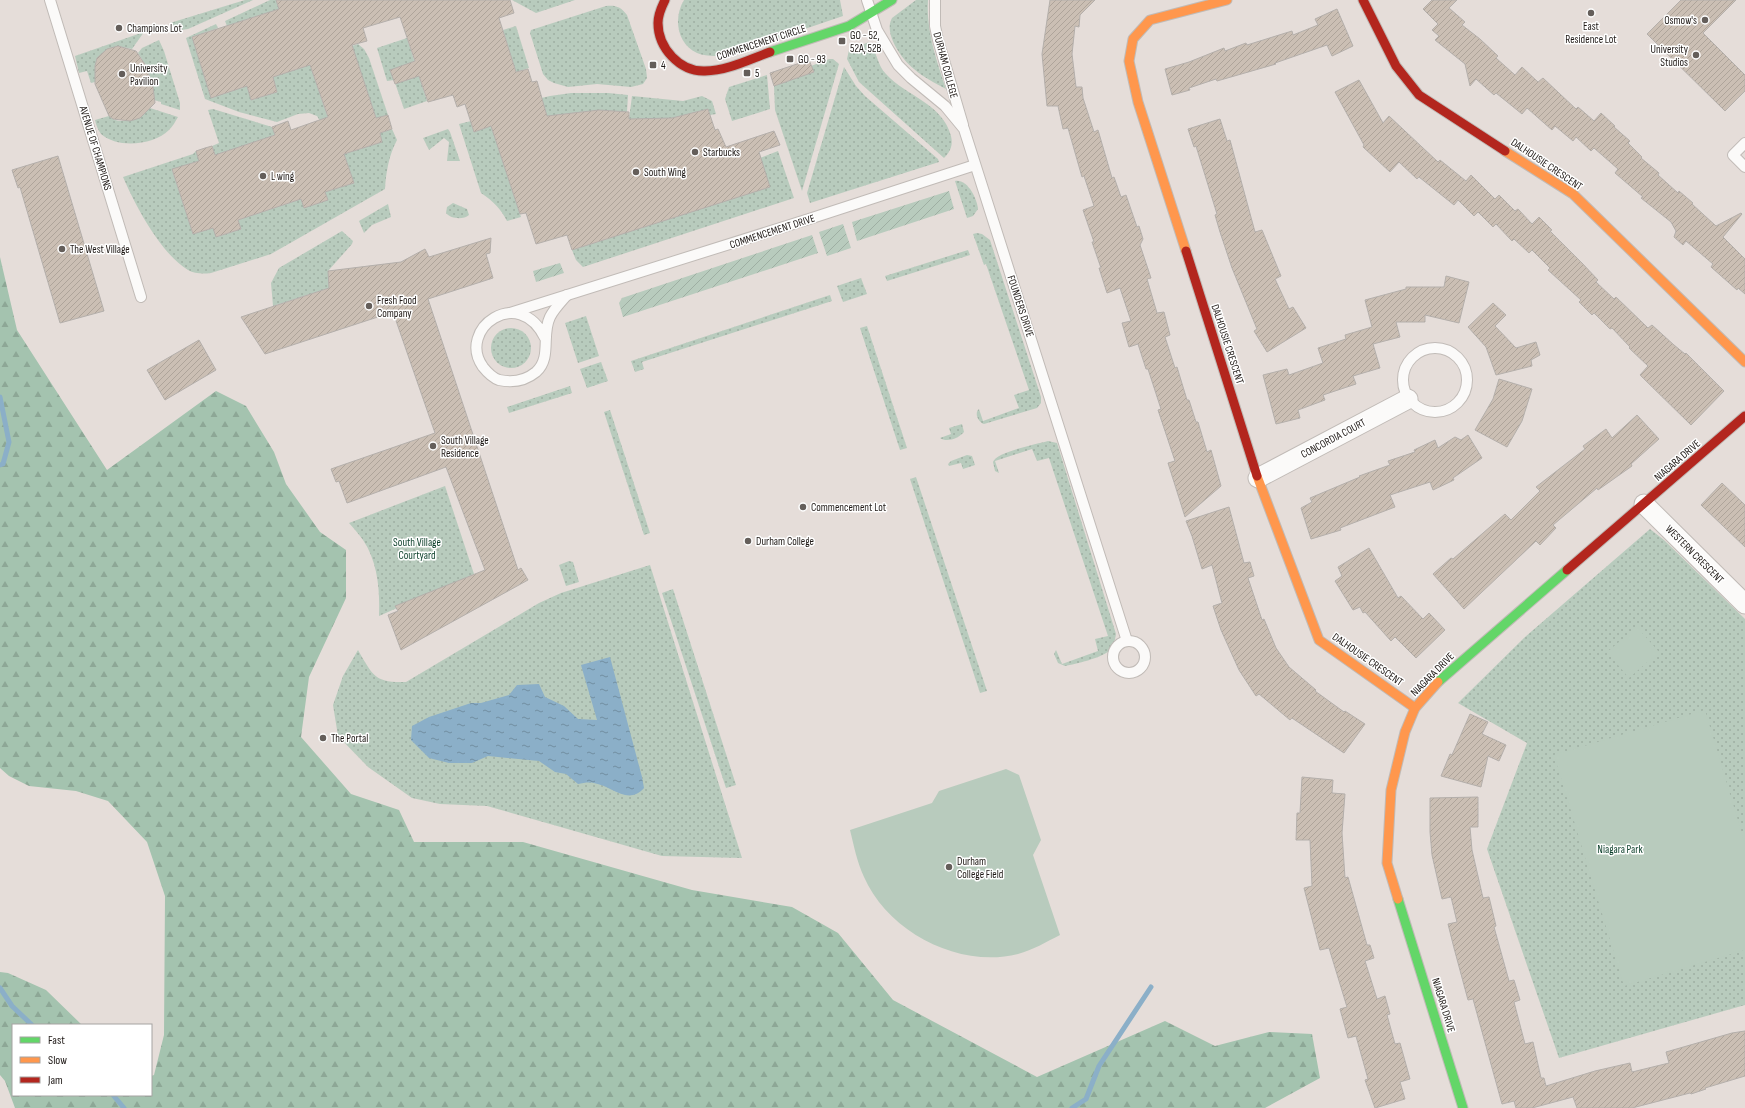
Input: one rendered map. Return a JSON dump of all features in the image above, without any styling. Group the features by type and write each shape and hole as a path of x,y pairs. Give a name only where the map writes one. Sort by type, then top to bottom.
{"street":[{"name":"COMMENCEMENT CIRCLE","path":"665,0 660,8 657,21 659,35 665,49 672,59 696,71 711,71 726,67 849,26 892,0"},
{"name":"DALHOUSIE CRESCENT","path":"1227,0 1150,20 1133,39 1129,61 1138,102 1258,478 1319,640 1415,708"},
{"name":"DALHOUSIE CRESCENT","path":"1364,0 1396,66 1420,95 1573,194 1745,362"},
{"name":"CONCORDIA COURT","path":"1258,478 1408,399"},
{"name":"NIAGARA DRIVE","path":"1463,1108 1387,863 1391,790 1405,732 1415,708 1441,679 1745,416"},
{"name":"WESTERN CRESCENT","path":"1644,504 1745,604"}],"lane":[{"name":"AVENUE OF CHAMPIONS","path":"50,0 141,297"},
{"name":"FOUNDERS DRIVE","path":"867,0 877,30 898,65 911,78 945,106 964,129 1127,641"},
{"name":"DURHAM COLLEGE","path":"935,0 935,26 938,40 964,129"},
{"path":"1745,143 1733,155 1745,167"},
{"name":"COMMENCEMENT DRIVE","path":"567,295 550,317 545,338 546,349 544,360 538,370 529,377 518,381 507,382 496,379 487,372 480,363 477,352 478,340 482,330 489,321 499,315 510,313 567,295 802,222 975,165"},
{"path":"510,313 521,314 532,319 540,328 545,338"},
{"path":"1432,349 1447,351 1455,356 1462,364 1466,375 1466,385 1463,395 1456,404 1447,410 1436,412 1426,411 1416,406 1408,399 1404,389 1403,379 1407,365 1417,354 1432,349"}],"green space":[{"path":"245,0 253,0 188,29 181,30 170,23"},
{"path":"270,0 276,0 286,32 274,35 266,13 227,26 225,21"},
{"path":"512,0 575,0 536,13"},
{"path":"684,0 840,0 843,16 728,55 709,56 697,53 690,49 681,37 678,22"},
{"path":"916,0 928,0 930,34 946,89 925,77 909,65 899,53 892,38 890,24 892,18"},
{"path":"606,6 618,7 627,15 646,69 647,78 643,84 631,87 597,84 568,87 548,80 543,74 530,33 531,30"},
{"path":"216,24 218,28 192,37 211,98 247,86 252,100 277,92 273,77 310,65 333,133 322,124 317,116 309,113 298,114 277,122 239,112 205,99 186,38"},
{"path":"516,26 529,68 516,72 503,30"},
{"path":"144,32 132,49 118,46 107,49 97,58 95,66 95,82 91,83 87,71 79,73 75,56"},
{"path":"407,38 427,101 404,109 394,80 387,81 377,48"},
{"path":"159,40 164,51 180,103 180,110 161,104 161,102 154,100 149,75 145,64 138,53 142,48"},
{"path":"869,42 886,74 894,82 932,108 947,125 951,136 952,145 944,158 859,82 847,59 849,50"},
{"path":"358,44 364,49 369,58 388,115 376,118 352,46"},
{"path":"829,59 833,59 839,64 802,191 775,110 774,86 814,72 811,66"},
{"path":"844,67 856,86 865,96 938,159 939,162 810,203 807,193"},
{"path":"767,75 770,109 732,121 725,99 729,87"},
{"path":"571,93 608,93 628,95 627,112 599,110 547,116 545,110 533,100"},
{"path":"632,96 683,101 702,96 712,101 716,114 710,115 708,109 672,118 629,119"},
{"path":"150,108 178,117 174,124 162,135 145,142 126,143 108,139 101,134 95,122 95,120 109,116 119,121 130,120"},
{"path":"213,109 272,127 275,135 215,155 212,146 219,143 208,110"},
{"path":"471,121 474,132 491,126 521,217 507,221 496,206 481,193 459,124"},
{"path":"392,129 397,140 388,164 385,189 271,254 211,273 205,274 188,270 168,253 142,215 123,177 193,154 196,151 199,161 172,170 193,234 213,228 217,237 241,229 238,220 301,199 304,208 328,200 325,192 354,183 344,154 382,142 380,133"},
{"path":"448,129 460,161 447,161 449,142 444,138 429,150 423,138"},
{"path":"778,151 794,198 583,267 576,260 572,250 769,187 760,158"},
{"path":"955,181 964,183 974,195 978,209 973,216 967,218"},
{"path":"949,191 954,209 857,241 852,222"},
{"path":"453,203 467,209 469,215 466,217 454,218 448,215 446,213 447,207"},
{"path":"388,204 391,217 372,225 364,233 359,221"},
{"path":"843,224 851,248 827,256 819,232"},
{"path":"342,231 353,241 328,271 329,288 273,306 271,283 279,268"},
{"path":"973,234 982,234 990,240 1041,397 1041,403 1037,408 984,424 977,417 979,409 983,421 1019,408 1014,395 1029,390 986,264 984,265"},
{"path":"812,235 818,253 623,317 619,303 622,298"},
{"path":"968,250 970,255 887,281 885,276"},
{"path":"0,257 17,330 107,470 216,391 246,406 274,452 286,484 320,532 346,550 346,598 309,677 301,737 351,794 399,810 414,842 523,842 692,890 792,907 838,933 893,1000 1037,1077 1165,1021 1215,1046 1269,1032 1312,1034 1320,1078 1265,1108 15,1108 5,1081 0,1075 0,972 8,973 46,990 81,1024 12,1024 12,1096 152,1096 152,1076 154,1075 164,1035 165,896 147,842 108,801 76,791 29,786 9,776 0,768"},
{"path":"560,263 564,273 536,282 533,271"},
{"path":"861,278 867,294 843,302 837,286"},
{"path":"830,295 832,301 642,362 644,369 635,372 631,361"},
{"path":"586,316 599,356 578,363 565,323"},
{"path":"867,326 907,448 900,450 860,328"},
{"path":"511,328 525,334 531,348 525,362 511,368 497,362 491,348 497,334"},
{"path":"601,362 608,381 587,388 580,369"},
{"path":"570,386 572,393 509,413 507,407"},
{"path":"610,410 650,533 644,535 604,412"},
{"path":"962,424 964,432 959,436 949,440 940,438 951,434 949,428"},
{"path":"1048,441 1057,443 1116,634 1112,647 1105,654 1065,666 1058,663 1054,654 1056,650 1062,664 1098,651 1095,639 1108,636 1049,458 1037,461 1032,449 995,461 999,473 995,471 993,462 1001,455 1027,446"},
{"path":"967,455 972,456 975,465 963,469 961,463 949,466 948,464 951,461"},
{"path":"916,477 987,691 980,693 910,479"},
{"name":"South Village Courtyard","path":"445,486 474,574 379,616 379,597 375,567 363,540 349,523"},
{"name":"Niagara Park","path":"1650,529 1664,540 1745,619 1745,1005 1559,1058 1487,849 1527,743 1458,703 1525,637"},
{"path":"569,561 573,562 579,582 566,586 559,565"},
{"path":"650,565 742,858 662,856 487,806 440,804 412,798 368,767 338,736 333,705 343,676 358,650 367,666 376,676 388,681 406,682 539,603 561,593"},
{"path":"673,589 736,785 726,788 662,593"},
{"path":"1637,627 1659,652 1629,678 1607,652"},
{"path":"1705,710 1745,844 1745,950 1624,986 1554,755"},
{"name":"Durham College Field","path":"1006,769 1019,775 1041,840 1033,855 1060,935 1039,946 1018,954 995,957 972,956 950,951 928,942 908,929 890,914 875,897 864,877 850,830 932,803 939,791"}],"water":[{"path":"610,657 642,777 644,788 638,793 626,795 594,783 578,784 566,774 555,772 539,761 488,756 472,763 449,763 429,758 411,740 412,726 429,717 471,703 481,703 509,695 517,685 539,684 545,697 564,706 578,719 597,720 581,665"}],"building":[{"path":"276,0 510,0 514,13 499,18 516,72 528,69 532,82 537,81 547,116 599,110 629,112 629,119 672,118 708,109 715,130 718,129 726,147 774,131 780,145 759,152 770,187 572,250 567,235 536,244 526,213 520,214 491,126 474,132 465,104 457,107 453,95 428,102 419,76 395,84 390,70 415,61 400,17 363,28 367,41 352,45 376,118 388,115 392,129 380,133 382,142 344,154 354,183 325,192 328,200 304,208 301,199 238,220 241,229 216,237 213,228 193,234 172,169 199,161 196,151 205,148 212,146 215,155 275,135 272,127 288,121 291,130 328,117 310,65 273,77 277,92 251,100 247,86 211,98 192,37 279,9"},
{"path":"1050,0 1095,0 1080,15 1079,27 1075,26 1072,54 1076,87 1082,87 1083,98 1094,132 1098,130 1112,178 1114,177 1121,197 1126,195 1137,227 1139,226 1143,239 1140,245 1151,278 1147,279 1157,313 1164,312 1170,335 1165,337 1175,368 1177,367 1187,400 1189,400 1196,422 1198,422 1207,452 1211,450 1221,486 1185,517 1168,463 1175,461 1158,410 1161,409 1148,369 1146,369 1138,344 1129,347 1122,323 1131,321 1120,288 1107,293 1099,268 1101,268 1092,242 1094,242 1083,210 1094,206 1084,176 1082,177 1068,128 1063,129 1058,106 1047,106 1042,54"},
{"path":"1432,0 1457,0 1449,8 1465,22 1462,25 1480,39 1498,56 1496,58 1515,75 1522,67 1538,82 1543,78 1576,109 1578,107 1594,121 1601,113 1630,141 1628,143 1642,157 1641,158 1659,173 1658,175 1678,193 1679,191 1693,203 1692,204 1716,226 1741,213 1742,214 1723,237 1745,259 1745,294 1738,288 1737,290 1711,267 1713,264 1686,241 1683,245 1674,237 1676,231 1671,222 1641,198 1643,197 1615,173 1618,169 1594,148 1591,151 1576,137 1573,141 1555,126 1552,130 1527,108 1522,114 1496,93 1494,95 1476,79 1470,86 1465,64 1435,40 1439,36 1432,30 1438,24 1423,9"},
{"name":"University Studios","path":"1681,0 1736,0 1703,33 1745,75 1745,91 1725,111 1647,34"},
{"path":"1337,9 1353,46 1332,56 1327,45 1275,63 1276,64 1217,81 1216,79 1189,88 1190,90 1172,95 1165,69 1189,62 1224,48 1225,51 1246,43 1247,45 1292,31 1293,35 1318,25 1315,19"},
{"name":"University Pavilion","path":"118,46 136,51 146,66 153,87 155,103 140,118 130,121 113,119 109,116 95,84 95,66 97,58 107,49"},
{"path":"809,60 814,72 774,86 770,73"},
{"path":"1359,80 1383,123 1389,116 1438,162 1440,160 1466,181 1471,175 1495,199 1499,195 1515,211 1518,209 1532,224 1539,217 1552,230 1550,231 1598,280 1596,282 1614,299 1616,297 1648,328 1652,325 1674,345 1685,354 1686,353 1724,391 1691,425 1640,375 1648,366 1629,348 1630,347 1612,328 1610,329 1594,313 1592,315 1579,302 1581,300 1548,270 1550,268 1532,250 1529,253 1514,239 1512,241 1496,224 1493,227 1478,212 1474,216 1458,200 1454,205 1419,177 1417,179 1399,162 1390,172 1363,147 1364,145 1335,92"},
{"path":"1220,119 1227,141 1230,140 1255,232 1262,230 1281,276 1275,279 1289,309 1293,307 1306,328 1267,352 1254,331 1257,329 1232,268 1220,232 1215,215 1217,214 1196,146 1194,147 1188,129"},
{"name":"The West Village","path":"58,156 104,311 60,323 20,187 18,188 12,170"},
{"name":"South Village Residence","path":"491,238 490,253 486,254 493,278 428,299 518,570 521,568 528,580 401,650 388,615 398,611 395,606 485,570 446,467 347,503 339,481 336,482 331,469 435,433 393,312 265,354 241,317 329,288 328,271 401,262 425,249 429,257"},
{"path":"1446,276 1469,282 1459,323 1425,315 1425,322 1396,322 1400,337 1373,344 1380,368 1353,376 1356,384 1323,395 1325,400 1298,410 1300,418 1276,424 1263,375 1287,369 1289,375 1323,363 1318,348 1346,339 1345,335 1372,327 1365,300 1406,289 1406,287 1444,287"},
{"path":"1493,303 1506,315 1495,326 1516,348 1536,342 1540,355 1531,360 1532,366 1496,375 1486,347 1468,327"},
{"path":"199,340 216,370 165,400 147,370"},
{"path":"1499,379 1532,389 1522,421 1507,447 1475,430 1493,399"},
{"path":"1637,415 1659,439 1631,464 1632,466 1598,490 1597,488 1553,525 1556,528 1540,545 1536,541 1464,609 1433,574 1451,558 1453,559 1505,514 1511,520 1540,491 1536,487 1585,449 1583,446 1606,429 1612,438"},
{"path":"1468,435 1482,458 1453,478 1454,480 1433,490 1430,482 1390,495 1395,507 1340,528 1341,530 1311,539 1301,508 1312,502 1310,498 1360,477 1359,476 1390,465 1388,461 1415,452 1414,450 1435,440 1438,448 1455,437 1461,440"},
{"path":"1722,483 1745,505 1745,547 1701,505"},
{"path":"1229,507 1244,563 1250,562 1254,576 1248,578 1262,620 1264,619 1276,648 1289,667 1316,690 1315,691 1344,712 1345,711 1365,724 1344,753 1292,718 1290,720 1259,694 1256,696 1239,670 1221,630 1213,606 1222,603 1212,565 1202,569 1186,521"},
{"path":"1369,548 1398,598 1401,596 1423,619 1429,613 1445,630 1416,658 1395,637 1391,641 1365,612 1363,613 1360,607 1353,610 1335,581 1342,576 1338,567"},
{"path":"1470,714 1488,722 1482,734 1506,745 1499,761 1488,756 1481,787 1441,776"},
{"path":"1302,777 1333,780 1332,793 1345,794 1342,833 1345,878 1348,877 1367,945 1370,945 1374,958 1365,961 1377,999 1385,996 1390,1014 1387,1015 1395,1044 1400,1043 1410,1079 1400,1082 1405,1099 1375,1108 1365,1080 1368,1079 1356,1036 1348,1038 1340,1009 1347,1007 1329,948 1320,950 1304,888 1312,886 1310,840 1296,840 1297,813 1300,813"},
{"path":"1478,797 1478,827 1470,827 1472,850 1483,898 1489,897 1496,926 1494,927 1509,981 1514,980 1520,1000 1514,1002 1525,1044 1533,1042 1541,1078 1544,1078 1546,1086 1595,1071 1630,1063 1632,1072 1669,1063 1666,1052 1732,1033 1745,1031 1745,1076 1705,1088 1706,1089 1691,1094 1690,1093 1632,1108 1577,1108 1573,1097 1532,1108 1516,1108 1514,1101 1502,1104 1473,999 1468,1000 1454,948 1448,924 1457,922 1451,897 1442,899 1432,855 1430,832 1430,798"}],"waterway":[{"path":"0,397 9,442 3,464 0,465"},
{"path":"1072,1108 1086,1099 1099,1066 1151,987"},
{"path":"0,988 12,1006 31,1024"},
{"path":"114,1096 124,1108"}],"traffic: fast":[{"path":"770,52 849,26 892,0"},
{"path":"1438,682 1567,570"},
{"path":"1398,899 1463,1108"}],"traffic: slow":[{"path":"1186,251 1138,102 1129,61 1133,39 1150,20 1227,0"},
{"path":"1505,151 1573,194 1745,362"},
{"path":"1257,476 1319,640 1415,708"},
{"path":"1398,899 1387,863 1391,790 1405,732 1415,708 1438,682"}],"traffic: jam":[{"path":"665,0 658,20 659,32 666,49 672,57 687,67 705,71 722,69 770,52"},
{"path":"1363,0 1396,66 1419,95 1505,151"},
{"path":"1186,251 1257,476"},
{"path":"1567,570 1745,416"}],"place":[{"name":"East Residence Lot","path":"1591,13"},
{"name":"Osmow's","path":"1705,20"},
{"name":"Champions Lot","path":"119,28"},
{"name":"GO - 52, 52A, 52B","path":"842,41"},
{"name":"University Studios","path":"1696,55"},
{"name":"GO - 93","path":"790,59"},
{"name":"4","path":"653,65"},
{"name":"5","path":"747,73"},
{"name":"University Pavilion","path":"122,74"},
{"name":"Starbucks","path":"695,152"},
{"name":"South Wing","path":"636,172"},
{"name":"L wing","path":"263,176"},
{"name":"The West Village","path":"62,249"},
{"name":"Fresh Food Company","path":"369,306"},
{"name":"South Village Residence","path":"433,446"},
{"name":"Commencement Lot","path":"803,507"},
{"name":"Durham College","path":"748,541"},
{"name":"The Portal","path":"323,738"},
{"name":"Durham College Field","path":"949,867"}]}
